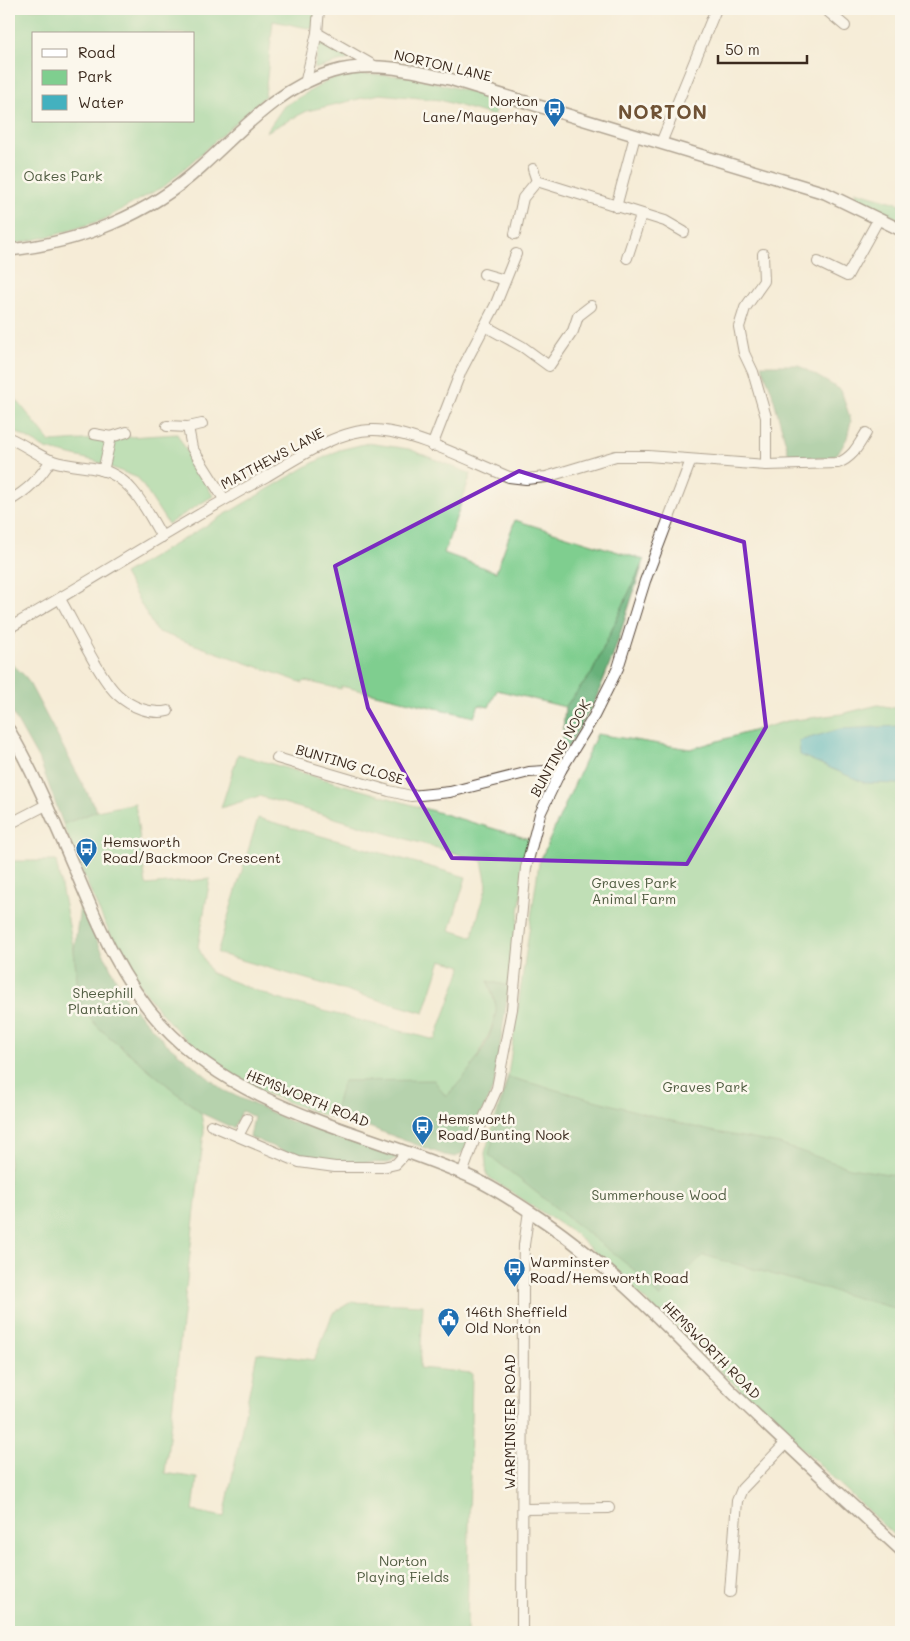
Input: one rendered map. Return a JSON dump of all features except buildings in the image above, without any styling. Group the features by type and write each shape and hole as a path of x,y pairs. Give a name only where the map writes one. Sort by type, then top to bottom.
{"street":[{"path":"304,84 317,33 320,9"},
{"path":"661,143 716,9"},
{"path":"825,9 845,26"},
{"path":"317,33 376,67"},
{"name":"NORTON LANE","path":"9,250 42,247 73,238 109,225 138,211 200,169 244,125 264,109 304,84 332,72 376,67 398,69 453,80 825,193 901,230"},
{"path":"616,207 635,136"},
{"path":"533,169 537,181"},
{"path":"537,181 665,222 684,232"},
{"path":"515,234 523,198 537,181"},
{"path":"627,258 641,214"},
{"path":"818,262 847,276 878,220"},
{"path":"432,446 467,357 485,326 516,254"},
{"path":"763,254 764,281 745,308 739,327 744,353 753,372 766,417 766,465"},
{"path":"484,274 504,280"},
{"path":"485,326 522,347 549,366 573,331 578,316 591,306"},
{"path":"167,426 188,427 202,424"},
{"path":"188,427 192,448 224,499"},
{"name":"MATTHEWS LANE","path":"9,628 224,499 322,445 351,434 374,430 408,436 509,477 526,479 546,477 616,456 766,465 838,463 847,459 856,450 866,433"},
{"path":"94,434 111,437 127,432"},
{"path":"104,471 111,437"},
{"path":"9,438 51,460 75,467 104,471 126,482 141,501 162,537"},
{"path":"9,501 28,490 40,478 51,460"},
{"name":"BUNTING NOOK","path":"462,1174 497,1088 512,1009 526,868 540,814 618,668 645,581 691,460"},
{"path":"60,599 107,681 117,694 127,702 152,712 168,711"},
{"name":"HEMSWORTH ROAD","path":"9,730 46,805 114,958 133,990 163,1026 195,1055 234,1083 268,1100 485,1184 567,1237 618,1281 786,1444 901,1550"},
{"name":"BUNTING CLOSE","path":"277,758 411,796 450,792 529,772 562,770"},
{"path":"9,821 15,821 46,805"},
{"path":"238,1136 247,1119"},
{"path":"211,1125 299,1162 335,1168 382,1167 396,1164 406,1153"},
{"name":"WARMINSTER ROAD","path":"522,1632 523,1290 524,1245 529,1211"},
{"path":"730,1592 737,1501 742,1489 786,1444"},
{"path":"523,1508 609,1508"}],"highlighted area":[{"path":"519,471 744,542 766,727 687,864 452,858 368,708 335,566"}],"green space":[{"name":"Oakes Park","path":"9,9 316,9 313,29 273,21 265,96 166,185 103,220 55,235 15,244 9,243"},
{"path":"320,40 353,58 314,69"},
{"path":"355,74 410,76 497,99 494,116 440,100 380,94 307,111 266,132 284,106 331,79"},
{"path":"855,191 901,204 901,220 857,200"},
{"path":"761,365 798,365 841,390 851,421 847,438 837,454 827,458 796,458 789,455 771,389"},
{"path":"13,386 16,399 50,442 177,434 213,496 168,524 138,478 95,461 46,449 9,428 9,387"},
{"path":"368,443 409,449 471,474 444,553 496,572 515,520 644,560 592,673 565,707 497,690 489,707 479,705 474,717 341,686 341,689 305,681 303,683 156,631 124,574 309,465 339,450"},
{"path":"644,560 613,656 595,701 560,760 565,707 592,673"},
{"path":"9,661 26,677 97,811 63,824 41,764 9,707"},
{"name":"Graves Park","path":"878,705 901,709 901,1542 575,1234 487,1176 485,1153 508,1075 539,863 597,734 690,749 787,721 841,714"},
{"path":"238,754 529,839 509,986 488,981 497,1009 490,1032 470,1072 445,1097 343,1081 333,1119 270,1095 246,1084 201,1053 173,1026 148,997 128,966 93,898 63,824 97,811 135,803 146,885 210,879 198,947 211,973 278,999 435,1040 462,966 441,960 424,1013 217,953 258,818 466,877 450,930 472,937 487,885 482,861 259,796 221,808"},
{"name":"Norton Playing Fields","path":"9,861 56,861 74,950 78,991 84,1011 100,1029 201,1113 204,1131 165,1473 197,1478 193,1511 224,1517 257,1353 314,1360 333,1313 351,1302 423,1305 420,1368 472,1373 467,1632 9,1632"},
{"name":"Sheephill Plantation","path":"80,906 127,1001 166,1043 223,1090 290,1121 401,1156 388,1163 330,1162 288,1153 250,1137 254,1117 242,1111 233,1128 201,1113 100,1029 83,1011 78,991 74,950"},
{"path":"488,981 509,986 494,1086 466,1150 456,1157 444,1155 334,1114 343,1081 434,1080 446,1097 463,1079 478,1058 490,1035 496,1007"},
{"name":"Summerhouse Wood","path":"508,1077 706,1130 779,1144 850,1168 901,1176 901,1310 703,1255 660,1298 638,1273 489,1155"}],"water":[{"path":"898,726 901,728 901,782 899,784 865,783 800,755 799,741 840,729"}],"place":[{"name":"Norton Lane/Maugerhay","path":"554,127"},
{"name":"Hemsworth Road/Backmoor Crescent","path":"87,868"},
{"name":"Hemsworth Road/Bunting Nook","path":"422,1145"},
{"name":"Warminster Road/Hemsworth Road","path":"514,1288"},
{"name":"146th Sheffield Old Norton","path":"449,1338"}],"district":[{"name":"NORTON","path":"663,111"}],"park label":[{"name":"Graves Park Animal Farm","path":"634,890"}]}
